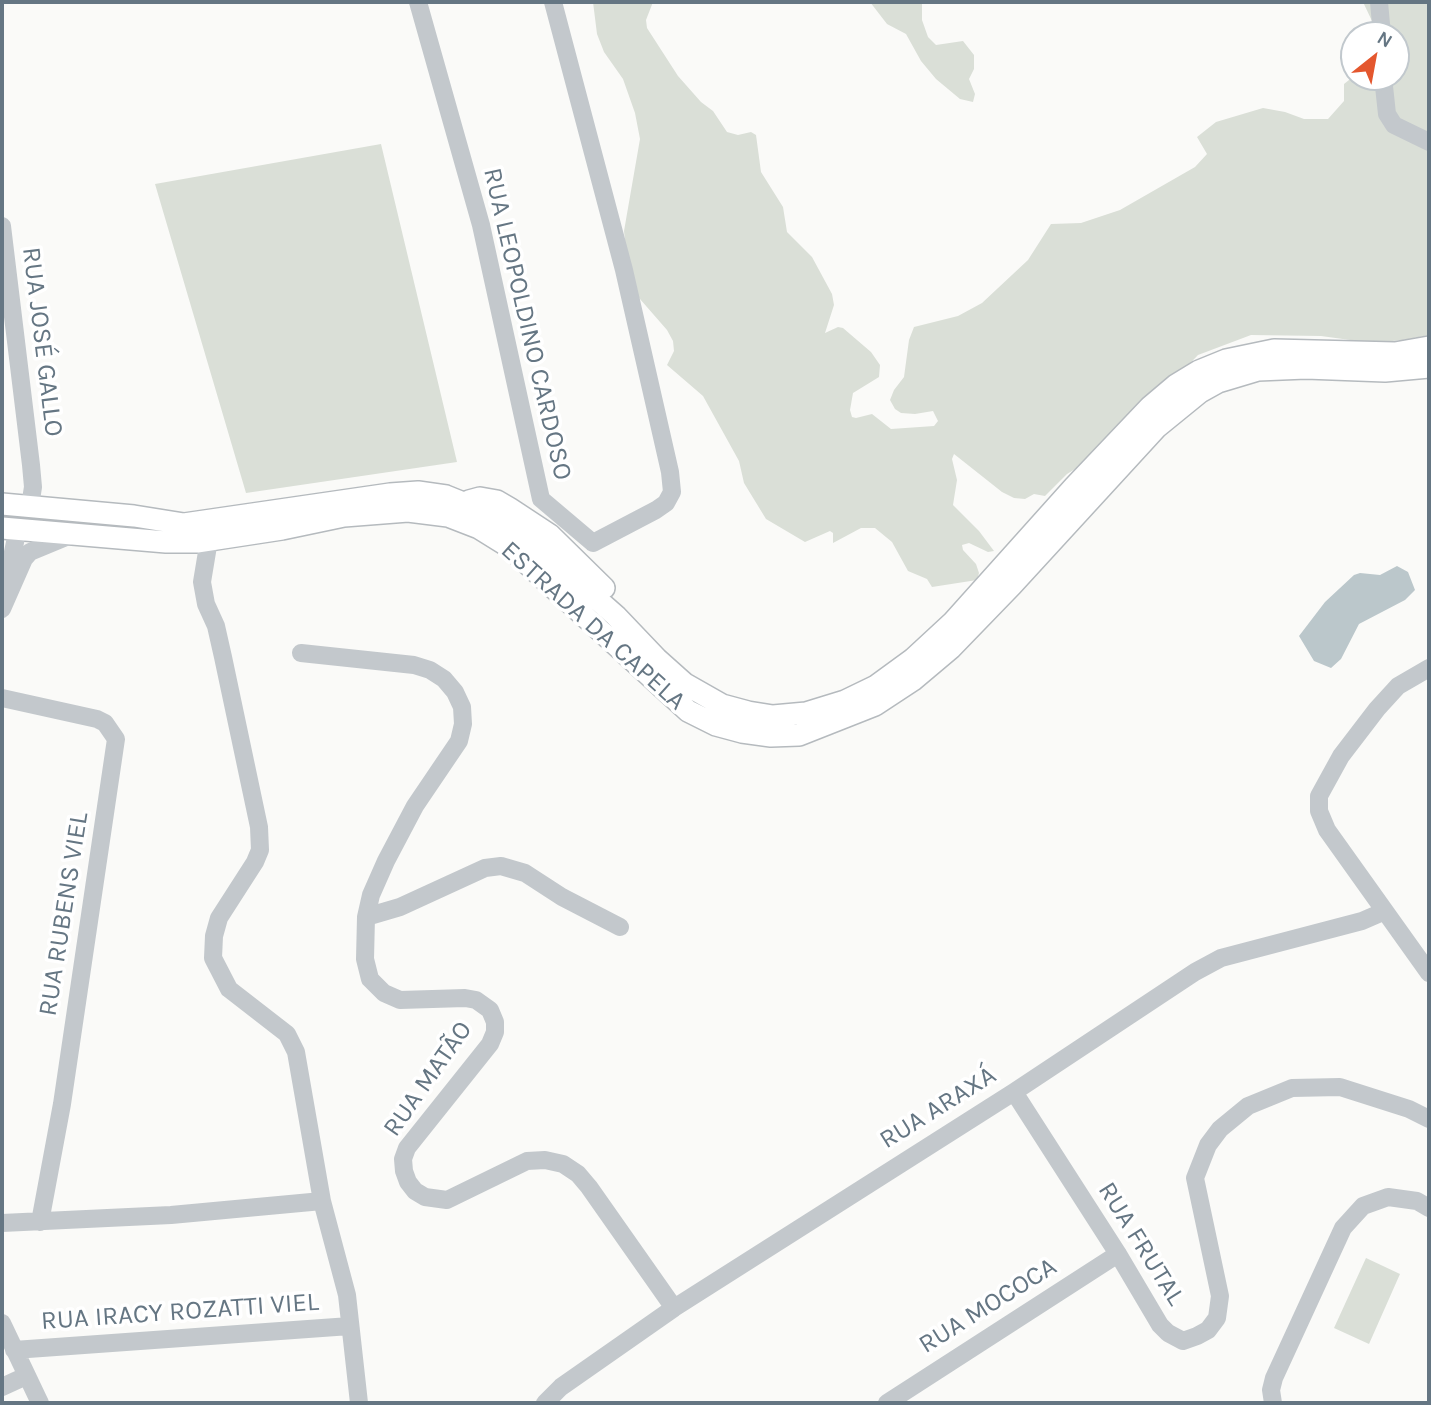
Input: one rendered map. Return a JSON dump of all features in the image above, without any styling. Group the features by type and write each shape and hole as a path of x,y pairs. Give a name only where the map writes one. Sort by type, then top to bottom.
{"main road":[{"name":"ESTRADA DA CAPELA","path":"10,528 166,542 209,540 344,516 408,511 448,516 479,528 508,546 608,620 685,684 722,705 773,716 806,713 845,701 876,686 913,659 953,622 1150,407 1176,385 1199,371 1226,360 1274,350 1395,353 1429,347"},
{"name":"ESTRADA DA CAPELA","path":"2,504 134,516 184,524 390,494 418,492 446,496 488,513 548,555 688,711 716,725 741,732 771,736 799,735 875,705 914,680 951,648 1012,585 1157,427 1200,392 1218,382 1258,370 1306,368 1385,371 1429,368"},
{"path":"462,502 480,498 497,500 550,535 626,614 608,620"}],"street":[{"name":"RUA LEOPOLDINO CARDOSO","path":"418,2 481,225 541,499 593,543"},
{"path":"553,2 624,270 670,472 672,492 666,503 656,510 593,543 587,572"},
{"path":"1379,2 1381,21"},
{"path":"1385,91 1387,114 1394,125 1429,142"},
{"name":"RUA JOSÉ GALLO","path":"2,226 31,465 33,487 30,506"},
{"path":"509,508 541,499"},
{"path":"2,608 10,528"},
{"path":"2,608 24,559 30,552 75,534"},
{"path":"209,540 202,582 226,670 259,827 260,850 219,918 214,936 213,958 229,989 292,1039 322,1201 346,1295 359,1403"},
{"name":"RUA MATÃO","path":"300,653 414,665 430,670 444,679 455,692 461,708 463,724 460,741 415,806 386,862 366,917 365,959 370,979 384,993 400,1000 476,1000 490,1010 495,1022 495,1032 490,1044 407,1148 403,1159 408,1182 415,1191 425,1197 447,1200 527,1161 545,1160 563,1164 578,1174 589,1188 674,1308"},
{"path":"1429,668 1398,686 1377,709 1341,756 1319,796 1320,811 1327,830 1429,973"},
{"name":"RUA RUBENS VIEL","path":"2,698 97,719 105,723 116,739 62,1104 40,1222"},
{"path":"366,917 400,907 485,868 501,866 525,873 562,897 621,928"},
{"name":"RUA ARAXÁ","path":"547,1402 582,1372 674,1308 1014,1092 1195,972 1221,958 1362,921 1385,911"},
{"name":"RUA FRUTAL","path":"1014,1092 1118,1254 1160,1325 1183,1341 1208,1330 1217,1318 1220,1296 1195,1178 1208,1145 1220,1129 1248,1106 1292,1088 1340,1087 1409,1109 1429,1119"},
{"path":"1273,1403 1274,1378 1343,1228 1363,1206 1388,1197 1417,1200 1429,1208"},
{"path":"2,1223 171,1214 322,1201"},
{"name":"RUA MOCOCA","path":"887,1403 1118,1254"},
{"path":"2,1323 40,1403"},
{"name":"RUA IRACY ROZATTI VIEL","path":"14,1350 350,1326"},
{"path":"2,1387 26,1376"}],"shaded area":[{"path":"593,2 653,2 646,20 647,28 678,76 701,102 713,111 727,132 738,135 751,132 756,135 761,172 783,207 787,232 812,257 832,294 834,305 825,333 838,327 843,328 871,352 880,365 879,377 853,393 850,410 852,417 872,414 891,429 934,426 938,421 933,411 901,413 890,400 904,377 909,340 914,327 958,316 982,303 1028,260 1051,224 1081,223 1120,210 1195,167 1207,154 1197,137 1216,122 1263,108 1304,119 1328,119 1344,101 1344,91 1410,91 1410,21 1372,21 1363,2 1429,2 1429,335 1372,343 1321,336 1251,335 1198,355 1130,426 1088,461 1067,474 1045,496 1034,494 1025,499 1014,498 1002,492 954,454 952,459 957,480 953,505 979,531 994,551 988,552 969,543 962,545 963,550 976,564 979,573 977,580 932,587 927,579 908,571 892,542 875,528 861,528 833,543 833,533 830,531 805,542 766,519 744,483 739,461 703,396 667,365 674,351 673,341 667,330 633,291 624,231 640,139 635,113 623,79 604,52 597,34"},
{"path":"870,2 922,2 922,20 928,37 936,45 963,41 974,55 974,69 969,79 975,94 973,102 960,99 936,79 921,61 906,34 887,24"},
{"path":"381,144 457,462 246,493 155,184"},
{"path":"1397,566 1408,572 1415,590 1405,600 1359,624 1341,659 1331,668 1314,661 1299,636 1325,602 1354,575 1380,575"},
{"path":"1366,1258 1400,1274 1369,1344 1334,1328"}]}
